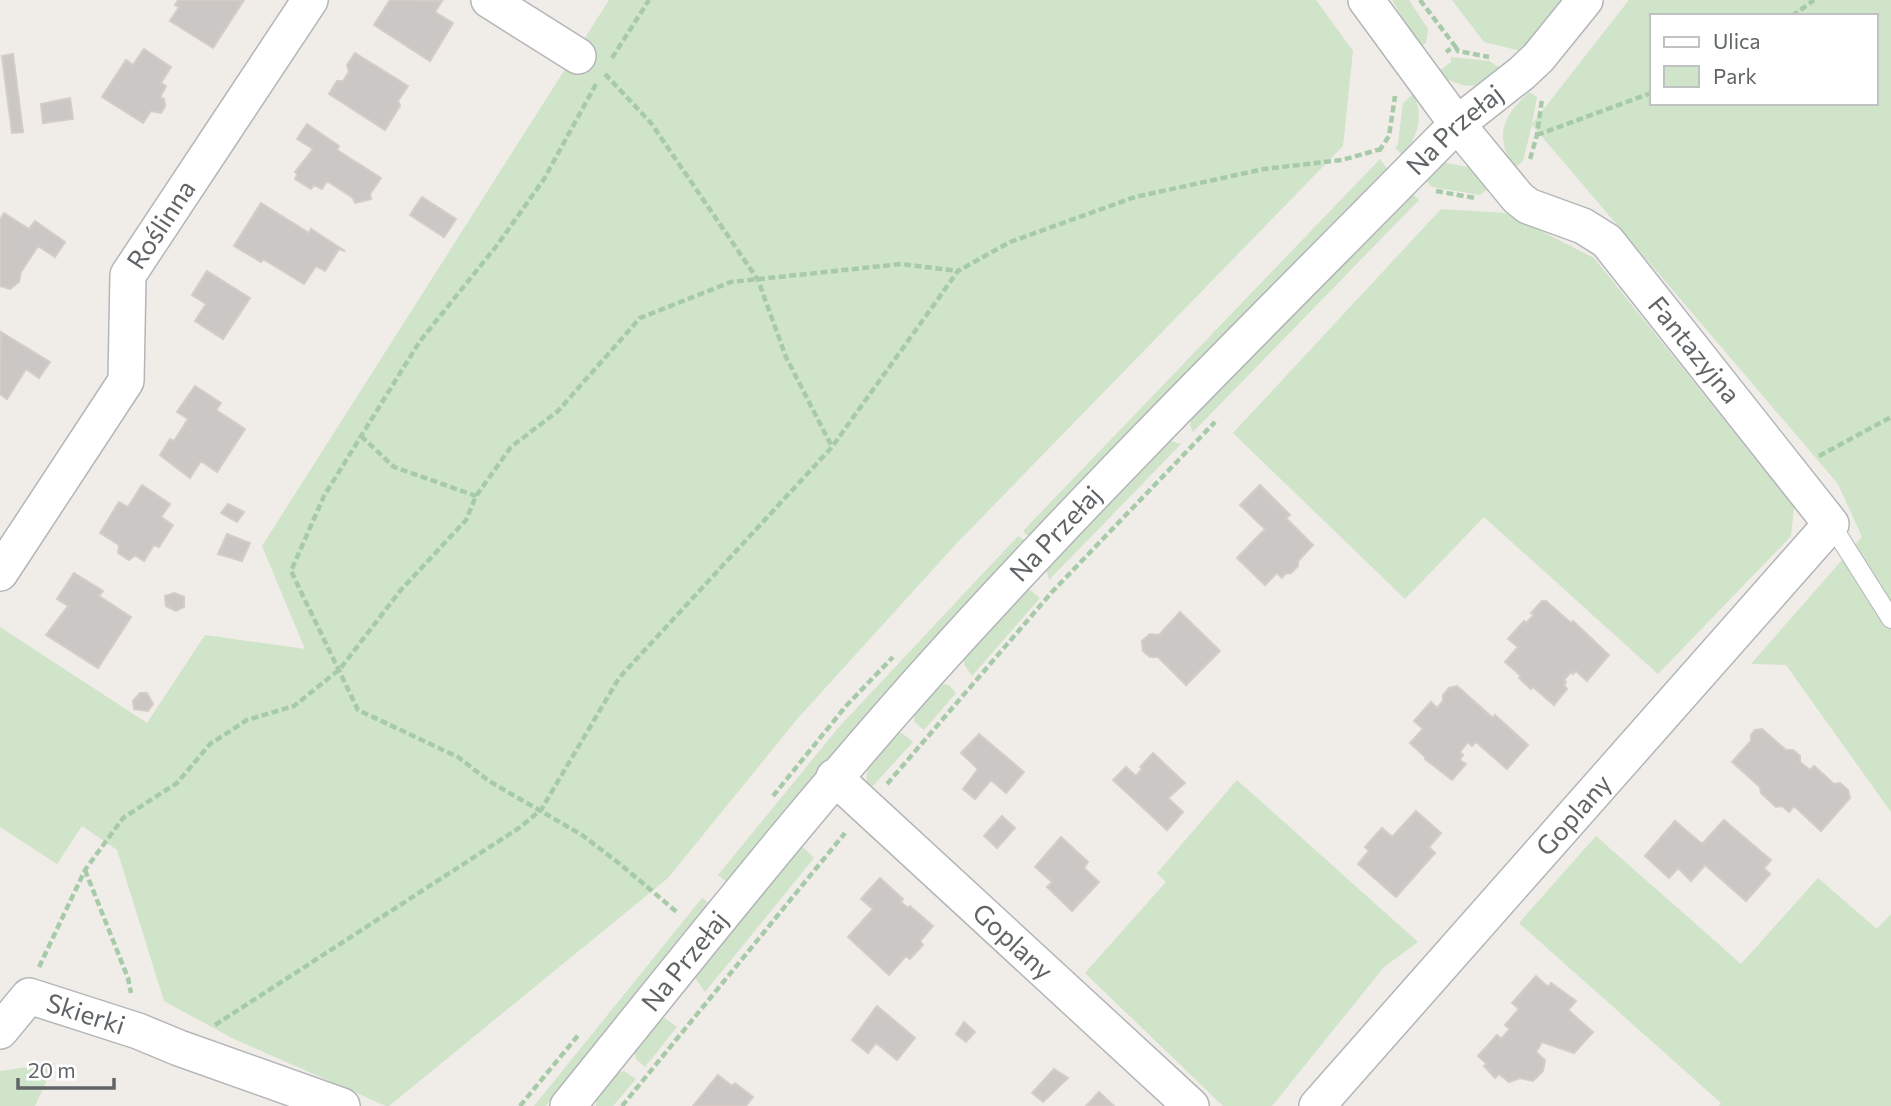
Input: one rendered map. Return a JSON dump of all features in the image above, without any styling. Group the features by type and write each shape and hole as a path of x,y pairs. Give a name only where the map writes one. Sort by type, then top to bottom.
{"street":[{"name":"Roślinna","path":"0,573 126,381 128,275 310,0"},
{"path":"489,0 590,64"},
{"name":"Fantazyjna","path":"1366,0 1457,124 1518,198 1528,206 1583,226 1607,241 1831,524"},
{"name":"Na Przełaj","path":"568,1106 834,777 957,639 1176,409 1457,124 1538,58 1585,0"},
{"name":"Goplany","path":"1317,1106 1831,524"},
{"name":"Goplany","path":"834,777 1191,1106"},
{"name":"Skierki","path":"0,1031 29,996 138,1031 342,1106"}],"lane":[{"name":"Fantazyjna","path":"1831,524 1891,619"}],"path":[{"path":"649,0 590,64 544,179 498,244 420,341 324,496 291,571 358,710 458,757 489,781 582,835 621,863 678,913"},
{"path":"1420,0 1458,51 1495,58"},
{"path":"1795,14 1814,0"},
{"path":"1439,57 1455,46"},
{"path":"590,64 651,123 758,281 786,357 832,447"},
{"path":"1527,170 1537,135 1543,91"},
{"path":"1537,135 1650,93"},
{"path":"179,1048 519,828 541,810 619,678 832,447 958,271 1010,242 1135,197 1264,169 1342,160 1381,149"},
{"path":"1430,195 1433,190 1484,200"},
{"path":"29,996 38,970 85,870 123,818 177,783 210,744 247,720 293,706 340,669 400,592 466,520 476,496 511,447 558,411 640,318 731,282 901,264 958,271"},
{"path":"882,790 1052,592 1221,415"},
{"path":"1790,471 1891,417"},
{"path":"361,436 394,467 476,496"},
{"path":"622,1106 848,830"},
{"path":"85,870 128,978 138,1031"}],"green space":[{"path":"609,0 1316,0 1353,51 1343,146 956,544 798,718 668,878 386,1106 234,1039 164,1001 117,850 82,826 57,864 0,827 0,627 147,723 205,635 305,649 262,546"},
{"path":"1392,0 1409,0 1428,29 1426,43 1419,47"},
{"path":"1452,0 1562,0 1521,51 1484,42"},
{"path":"1629,0 1891,0 1891,812 1786,665 1751,664 1862,537 1838,484 1532,125 1523,161 1514,169 1504,146 1504,127 1512,110 1529,92 1537,97 1532,124"},
{"path":"1451,57 1489,61 1504,70 1479,85 1463,85 1436,73 1451,62"},
{"path":"1413,94 1417,102 1418,126 1404,156 1395,148 1398,144 1403,103"},
{"path":"1380,159 1388,170 1030,538 1023,531"},
{"path":"1446,163 1473,168 1489,188 1480,195 1432,187 1424,178"},
{"path":"1412,193 1419,200 1193,432 1190,425 1192,418"},
{"path":"1441,209 1505,213 1594,258 1794,507 1791,536 1658,674 1484,517 1405,599 1233,433"},
{"path":"1170,441 1181,444 1049,580 1046,568"},
{"path":"1018,536 1026,541 846,737 727,882 718,875 839,727"},
{"path":"1029,589 1040,598 972,676 964,664 964,657"},
{"path":"941,684 949,685 956,693 924,730 914,718 923,702"},
{"path":"902,733 913,742 869,790 867,773 873,759 895,734"},
{"path":"1237,780 1418,942 1384,967 1272,1106 1223,1106 1085,973 1166,882 1157,873"},
{"path":"1596,836 1741,964 1818,878 1877,929 1891,914 1891,1106 1719,1106 1721,1103 1519,923"},
{"path":"799,848 804,848 814,858 705,992 696,979 697,973"},
{"path":"702,898 709,903 546,1106 534,1106"},
{"path":"665,1018 677,1027 645,1067 636,1059 634,1051 658,1020"},
{"path":"55,1063 35,1106 0,1106 0,1071"},
{"path":"624,1071 636,1079 613,1106 596,1106 596,1098 616,1073"}],"building":[{"path":"178,0 244,0 213,48 170,21 179,7 175,5"},
{"path":"390,0 442,1 435,12 453,23 430,61 374,25"},
{"path":"144,49 171,67 161,83 166,86 160,97 164,99 165,106 161,113 151,111 143,123 102,97 126,60 133,65"},
{"path":"355,53 408,86 398,101 400,106 385,130 329,94 337,81 343,81 349,72 347,65"},
{"path":"13,54 23,132 12,133 2,56"},
{"path":"70,98 73,119 43,123 41,104"},
{"path":"307,124 339,146 337,150 381,178 370,194 371,199 355,203 353,198 327,181 322,189 314,185 311,189 295,179 295,172 313,149 297,139"},
{"path":"422,197 456,219 444,237 410,215"},
{"path":"261,203 309,233 311,229 345,251 339,249 325,271 316,266 304,284 263,259 261,262 234,246"},
{"path":"4,213 29,229 35,221 65,242 55,257 38,246 21,272 19,282 10,289 0,286 0,220"},
{"path":"207,271 250,298 223,339 195,321 206,304 192,295"},
{"path":"1,332 50,362 39,378 26,369 7,399 0,394"},
{"path":"195,386 221,403 216,410 245,429 217,472 201,461 190,478 160,455 170,439 174,441 188,419 177,412"},
{"path":"142,485 170,504 161,517 173,525 159,547 154,545 144,561 135,555 129,560 118,553 119,545 100,533 119,502 128,507"},
{"path":"1260,485 1290,515 1286,518 1313,545 1291,573 1282,578 1277,573 1265,585 1237,558 1265,529 1240,505"},
{"path":"228,504 244,512 237,522 221,513"},
{"path":"227,534 250,543 242,561 218,554"},
{"path":"74,573 103,591 99,596 131,617 98,668 46,635 68,606 57,599"},
{"path":"174,593 184,597 184,607 176,611 166,606 165,596"},
{"path":"1542,601 1546,601 1571,623 1573,621 1609,655 1587,681 1576,671 1573,674 1571,672 1564,680 1567,689 1554,705 1533,687 1531,689 1505,662 1518,647 1508,639 1524,621 1526,623 1534,615 1531,613"},
{"path":"1180,612 1220,651 1186,685 1158,657 1150,657 1143,651 1142,641 1150,634 1159,635"},
{"path":"1457,686 1528,745 1507,769 1476,742 1472,746 1468,742 1460,752 1463,755 1460,760 1466,764 1452,780 1410,743 1423,729 1414,721 1431,702 1437,708 1449,688"},
{"path":"140,693 147,693 153,704 148,711 134,709 133,701"},
{"path":"1762,729 1786,750 1793,750 1800,756 1800,762 1810,770 1814,766 1834,784 1840,783 1848,790 1850,798 1821,831 1794,806 1789,812 1782,806 1776,807 1761,793 1760,787 1732,762 1751,741 1755,730"},
{"path":"979,734 1024,772 1006,793 991,780 975,799 963,789 978,769 961,753"},
{"path":"1153,753 1185,783 1168,798 1183,812 1167,830 1113,780 1126,767 1136,776 1142,769 1140,767"},
{"path":"1416,811 1441,833 1429,847 1435,853 1396,897 1358,864 1369,851 1365,847 1382,828 1392,837"},
{"path":"1002,816 1015,828 997,848 984,836"},
{"path":"1724,820 1771,860 1764,868 1770,874 1746,901 1705,865 1691,881 1678,868 1669,878 1645,856 1675,821 1702,844"},
{"path":"1061,837 1088,862 1084,868 1099,882 1072,911 1047,887 1052,882 1035,867"},
{"path":"880,878 903,899 901,902 908,908 910,906 933,926 920,941 923,945 910,959 906,956 889,975 848,937 873,909 861,899"},
{"path":"1536,976 1548,987 1551,983 1576,1001 1568,1010 1593,1032 1574,1053 1542,1042 1536,1052 1545,1060 1543,1071 1533,1081 1520,1078 1509,1082 1499,1074 1495,1078 1484,1066 1487,1064 1478,1056 1497,1035 1501,1039 1510,1029 1505,1025 1519,1009 1512,1003"},
{"path":"877,1006 915,1038 897,1060 876,1043 868,1053 852,1040"},
{"path":"964,1022 975,1032 966,1042 956,1034"},
{"path":"1054,1069 1068,1078 1043,1102 1032,1093"},
{"path":"718,1075 732,1086 735,1083 753,1097 746,1106 693,1106"},
{"path":"1099,1092 1114,1106 1086,1106"}]}
